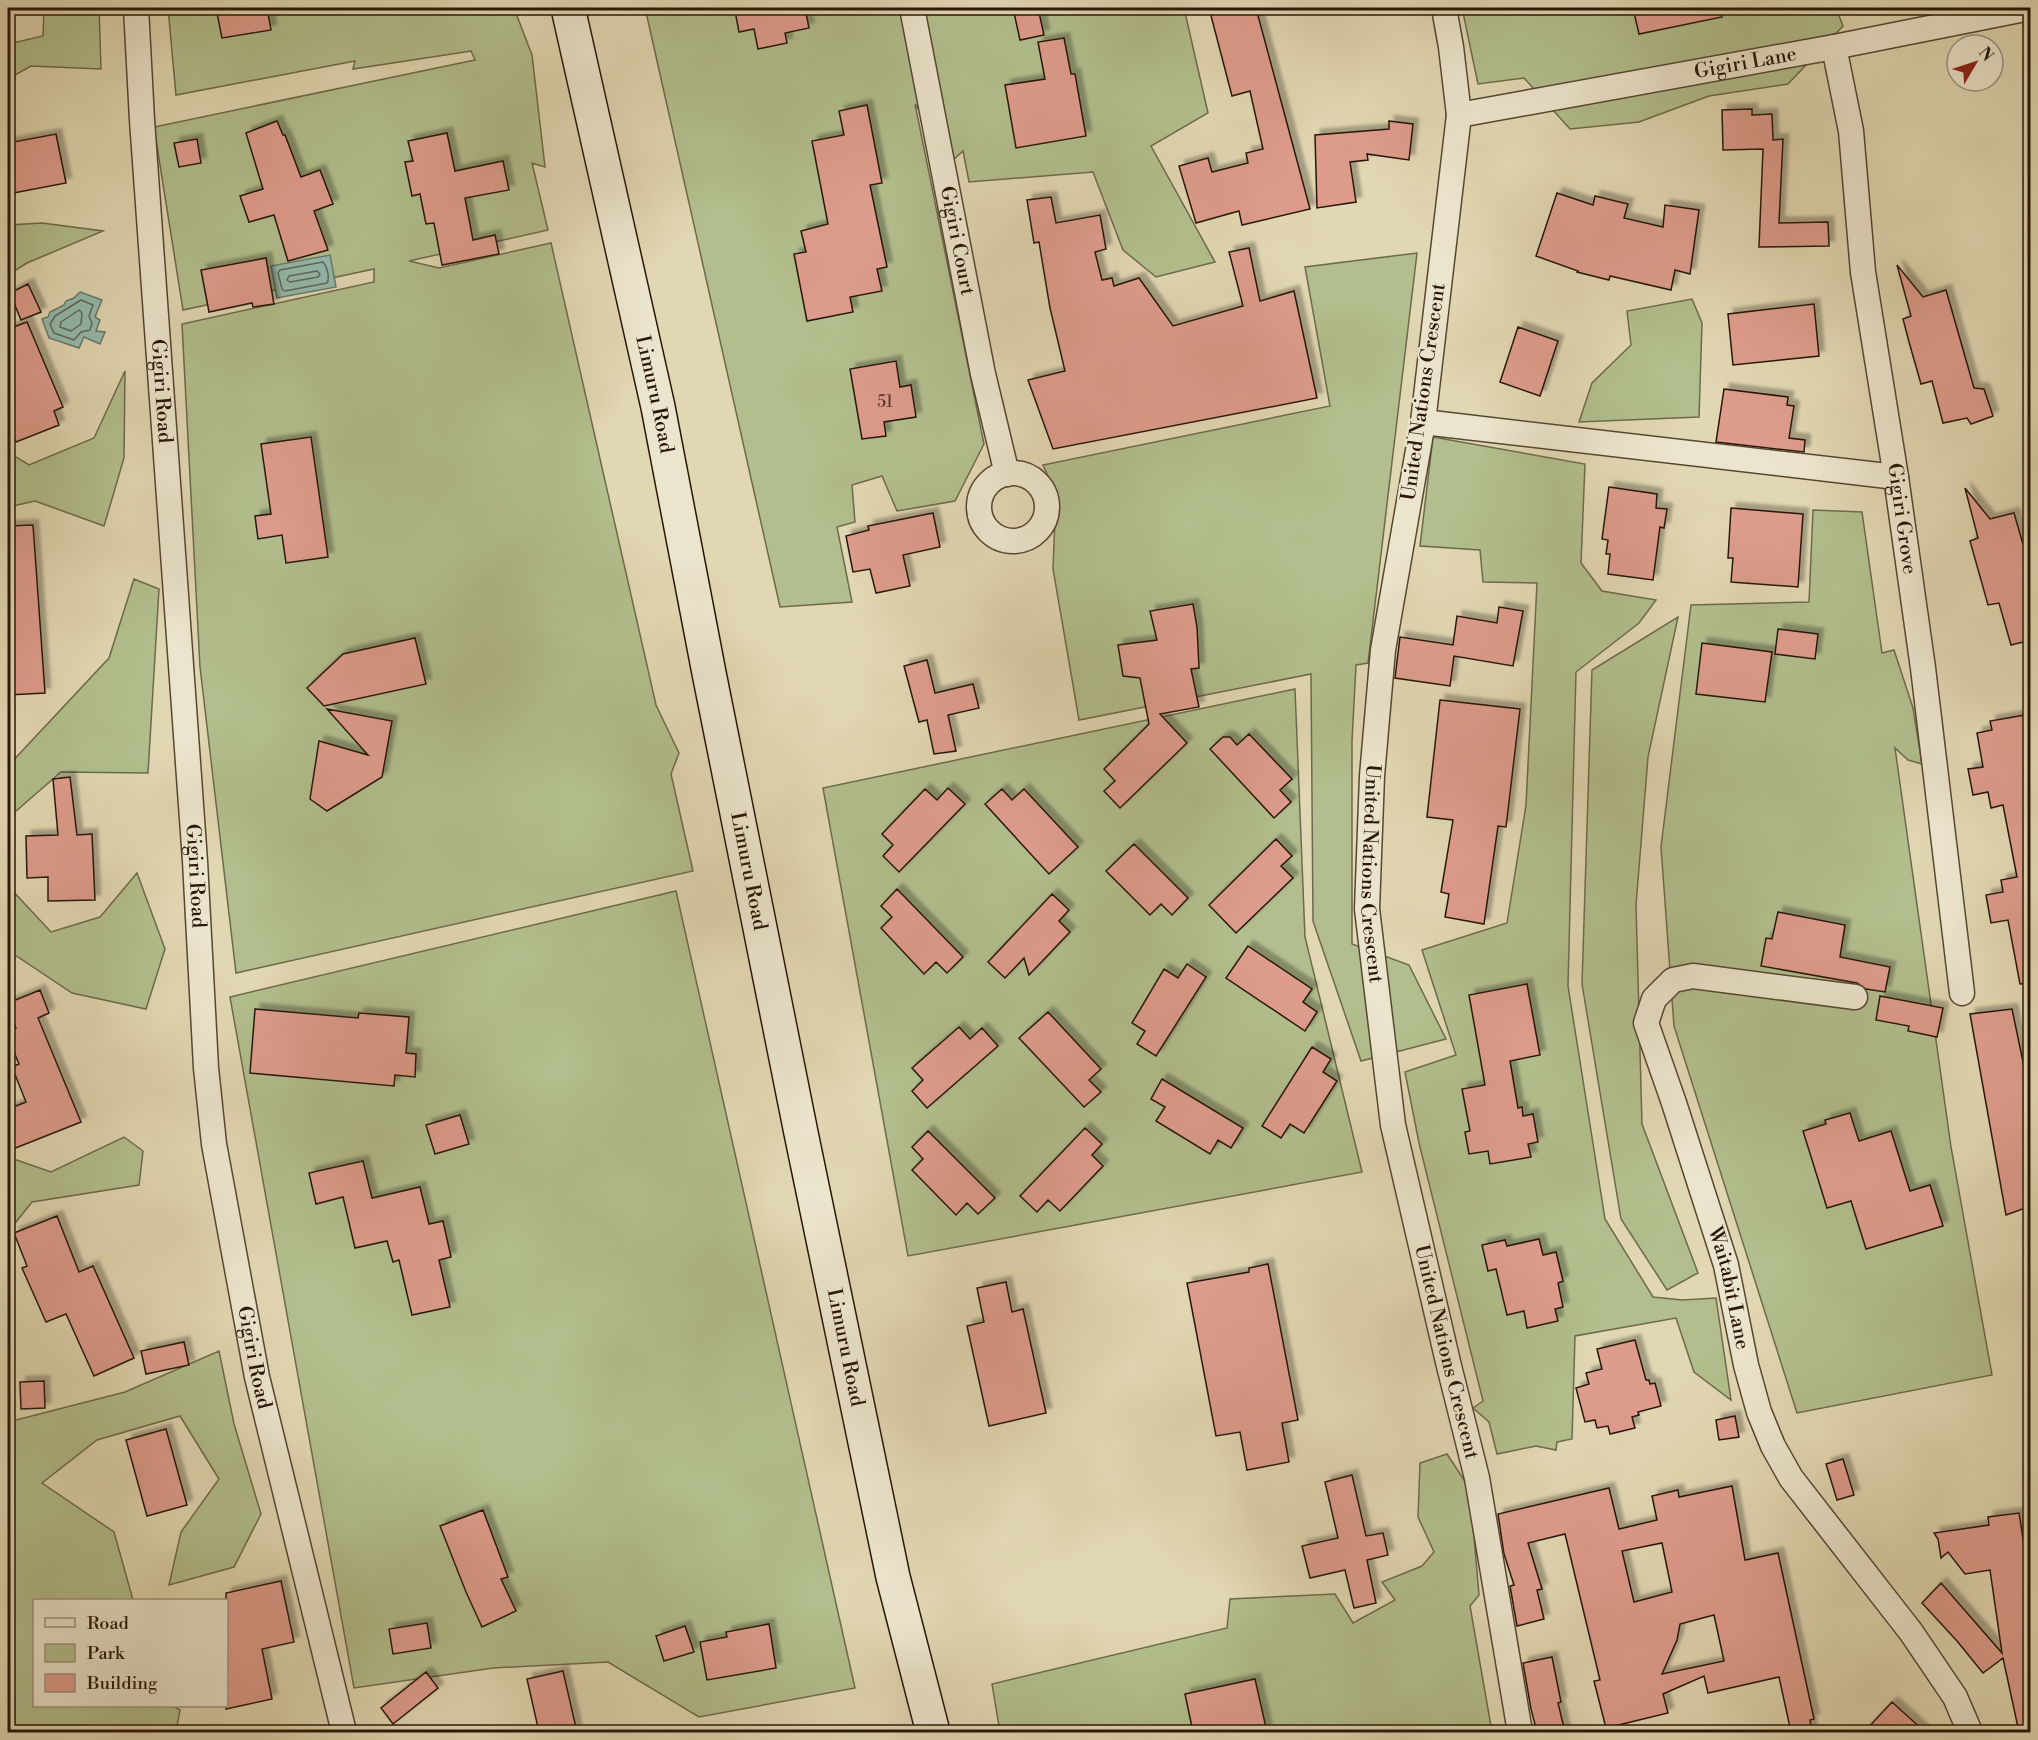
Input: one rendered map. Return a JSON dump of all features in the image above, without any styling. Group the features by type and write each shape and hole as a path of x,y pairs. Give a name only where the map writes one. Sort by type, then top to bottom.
{"main road":[{"name":"Limuru Road","path":"568,8 658,406 801,1133 893,1577 933,1732"}],"street":[{"name":"Gigiri Road","path":"136,8 195,861 206,1068 214,1144 257,1377 344,1732"},
{"name":"Gigiri Court","path":"912,8 983,374 1007,474"},
{"name":"United Nations Crescent","path":"1444,8 1460,115 1423,423 1383,650 1372,776 1367,909 1393,1125 1477,1478 1520,1732"},
{"name":"Gigiri Lane","path":"1460,115 1834,47 2031,8"},
{"name":"Gigiri Grove","path":"1834,47 1851,131 1863,272 1896,477 1924,679 1962,993"},
{"path":"1423,423 1896,477"},
{"name":"Waitabit Lane","path":"1855,997 1693,976 1673,980 1654,999 1646,1023 1726,1265 1746,1365 1759,1412 1773,1446 1798,1488 1911,1632 1955,1697 1970,1732"}],"green space":[{"path":"44,8 99,8 101,69 31,66 8,79 8,44 43,36"},
{"path":"168,8 514,8 532,55 545,167 532,163 548,230 409,261 439,268 551,243 656,705 679,753 671,774 693,871 236,973 200,667 182,324 374,282 374,269 183,310 154,127 475,60 471,51 353,69 355,61 176,95"},
{"path":"666,8 1184,8 1208,113 1151,146 1215,262 1156,277 1123,250 1093,172 969,182 963,151 952,161 915,104 984,444 955,501 897,511 882,476 852,485 855,522 837,527 852,602 780,607 646,12"},
{"path":"1462,8 1836,8 1843,26 1788,84 1709,96 1639,122 1570,129 1524,78 1478,84"},
{"path":"42,223 103,231 27,263 8,275 8,225"},
{"path":"1417,253 1368,663 1356,665 1352,741 1352,944 1409,965 1446,1039 1361,1061 1313,921 1311,674 1079,720 1053,569 1056,494 1043,465 1330,406 1305,267"},
{"path":"1692,299 1702,323 1699,417 1579,422 1592,383 1631,345 1627,311"},
{"path":"125,371 124,458 104,526 35,501 8,507 8,452 29,465 94,438"},
{"path":"1433,437 1585,464 1581,563 1602,591 1656,600 1639,623 1576,672 1568,986 1605,1219 1653,1297 1682,1300 1716,1298 1731,1400 1694,1372 1676,1318 1575,1336 1572,1439 1557,1442 1556,1450 1536,1446 1497,1454 1489,1422 1473,1408 1483,1401 1419,1143 1405,1072 1456,1055 1422,950 1507,923 1526,805 1537,583 1483,582 1480,550 1420,546"},
{"path":"1813,510 1862,512 1882,653 1894,650 1913,708 1922,764 1908,760 1895,748 1951,1147 1992,1375 1797,1413 1674,1026 1661,847 1691,605 1809,602"},
{"path":"134,579 159,589 148,773 61,772 8,818 8,766 109,658"},
{"path":"1678,617 1648,757 1636,905 1642,1124 1698,1273 1667,1290 1621,1219 1582,984 1592,670"},
{"path":"1295,689 1305,937 1362,1172 908,1256 823,788"},
{"path":"137,873 165,949 146,1009 72,993 9,951 8,955 8,886 51,932 100,917"},
{"path":"676,891 855,1688 699,1717 608,1662 493,1668 354,1688 230,997"},
{"path":"124,1137 143,1151 139,1185 32,1202 8,1232 8,1157 51,1172"},
{"path":"219,1351 234,1424 261,1514 234,1567 169,1585 181,1532 219,1479 180,1416 97,1440 42,1483 114,1532 133,1599 33,1599 33,1707 175,1707 180,1710 176,1732 8,1732 8,1422 125,1392"},
{"path":"1447,1454 1470,1489 1479,1595 1470,1606 1492,1732 1000,1732 992,1684 1227,1628 1230,1599 1335,1594 1353,1623 1395,1600 1382,1582 1422,1566 1434,1552 1418,1517 1420,1463"}],"water":[{"path":"330,255 336,287 277,298 271,266"},
{"path":"80,292 102,300 95,317 100,320 96,331 105,332 100,344 84,337 79,348 49,338 42,319 48,317 50,312 64,305 66,301 74,298"}],"building":[{"path":"216,8 267,8 271,30 222,38"},
{"path":"753,8 805,8 809,28 785,33 787,43 758,49 754,29 739,32 735,11"},
{"path":"1013,8 1038,8 1044,35 1020,40"},
{"path":"1209,8 1256,8 1310,209 1242,225 1239,211 1196,223 1179,166 1208,158 1212,172 1248,163 1246,153 1263,149 1250,91 1232,96"},
{"path":"1633,8 1721,8 1722,17 1639,34"},
{"path":"1064,38 1071,74 1075,74 1086,136 1016,148 1005,85 1045,79 1038,42"},
{"path":"867,105 882,183 870,185 887,267 877,269 882,291 850,297 853,312 807,321 794,254 806,252 801,231 828,224 812,141 844,135 839,111"},
{"path":"1752,109 1752,115 1772,114 1773,140 1783,139 1779,223 1828,222 1829,246 1759,247 1763,149 1723,150 1722,110"},
{"path":"277,121 285,135 301,177 320,170 333,204 314,211 328,250 288,261 274,215 249,222 240,196 263,189 246,133"},
{"path":"1389,121 1413,124 1409,160 1367,154 1368,160 1350,162 1356,202 1317,208 1315,135 1389,129"},
{"path":"447,133 455,171 503,161 509,190 465,198 473,240 495,235 499,254 442,265 434,223 426,224 420,194 412,196 405,162 413,161 408,141"},
{"path":"56,134 66,183 8,194 8,143"},
{"path":"197,139 201,163 179,167 174,143"},
{"path":"1557,193 1593,205 1595,196 1628,204 1624,218 1663,227 1665,205 1699,210 1690,274 1675,270 1671,290 1610,276 1609,280 1577,272 1536,256"},
{"path":"1051,197 1056,223 1100,215 1106,249 1095,252 1102,280 1112,278 1114,286 1139,278 1173,326 1243,306 1229,252 1249,248 1260,301 1294,291 1317,398 1053,449 1028,380 1065,371 1050,308 1039,242 1034,243 1027,200"},
{"path":"266,258 274,304 253,307 252,303 209,312 201,270"},
{"path":"1897,265 1923,297 1946,290 1974,388 1984,389 1993,416 1971,424 1967,418 1943,423 1932,381 1921,384 1903,319 1911,316"},
{"path":"28,284 41,312 21,320 10,293"},
{"path":"1814,304 1819,356 1733,365 1728,314"},
{"path":"27,322 63,407 54,411 59,425 16,442 8,422 8,329"},
{"path":"1518,327 1558,341 1540,396 1500,382"},
{"path":"896,361 900,387 911,385 916,417 884,422 886,436 862,439 850,369"},
{"path":"1724,389 1788,397 1787,405 1794,406 1789,438 1805,440 1804,452 1716,442"},
{"path":"311,437 328,557 286,563 282,535 258,539 255,516 271,514 261,444"},
{"path":"1609,487 1657,494 1656,508 1667,509 1664,528 1660,527 1653,580 1608,574 1610,554 1606,554 1608,540 1602,539"},
{"path":"1965,488 1990,519 2014,513 2031,572 2031,640 2011,645 1999,603 1988,605 1970,541 1978,538"},
{"path":"1731,508 1803,514 1798,587 1731,582 1733,558 1728,558"},
{"path":"933,513 940,547 903,555 910,586 876,593 870,569 853,572 846,536 869,530 868,526"},
{"path":"33,525 45,693 8,695 8,526"},
{"path":"1193,604 1197,627 1199,668 1191,669 1199,707 1160,714 1187,743 1120,808 1104,791 1115,781 1104,769 1149,724 1140,678 1123,676 1118,645 1157,640 1150,611"},
{"path":"1499,607 1523,611 1513,666 1454,656 1450,686 1395,678 1400,637 1453,645 1457,616 1497,623"},
{"path":"1778,629 1818,634 1815,659 1775,654"},
{"path":"415,638 426,684 324,706 307,688 343,654"},
{"path":"1702,643 1772,652 1765,702 1696,694"},
{"path":"927,660 935,693 973,684 979,708 948,715 956,751 934,754 927,720 919,722 904,666"},
{"path":"1440,700 1520,709 1506,827 1498,826 1484,924 1445,917 1449,894 1441,892 1453,820 1427,817"},
{"path":"327,709 392,721 382,777 327,811 310,799 319,741 368,755"},
{"path":"2031,714 2031,983 2020,984 2008,920 1991,923 1986,895 2003,892 2001,880 2017,877 2003,805 1991,808 1988,792 1973,795 1968,769 1983,767 1977,733 1992,730 1990,721"},
{"path":"1249,734 1292,779 1280,790 1291,802 1274,818 1210,749 1223,737 1230,737 1237,745"},
{"path":"70,777 77,835 92,834 95,900 48,901 48,877 27,878 26,836 58,835 53,779"},
{"path":"948,788 965,804 899,872 883,856 893,845 882,834 925,789 937,800"},
{"path":"1002,789 1012,800 1024,789 1078,847 1049,874 985,804"},
{"path":"1276,839 1292,856 1281,866 1293,878 1236,933 1209,905"},
{"path":"1134,844 1188,898 1172,915 1161,904 1150,915 1106,871"},
{"path":"897,889 963,957 947,973 936,962 924,974 881,928 892,917 881,906"},
{"path":"1052,894 1069,910 1059,921 1070,932 1029,975 1024,958 1005,978 988,962"},
{"path":"1778,912 1845,925 1840,957 1890,967 1885,992 1866,989 1857,983 1761,966 1766,938 1772,939"},
{"path":"1248,946 1312,989 1303,1002 1317,1012 1305,1031 1226,978"},
{"path":"1187,964 1206,977 1156,1056 1137,1044 1145,1031 1132,1023 1164,969 1178,978"},
{"path":"1527,984 1540,1055 1510,1061 1518,1108 1522,1107 1523,1116 1533,1114 1538,1142 1528,1144 1531,1157 1490,1164 1488,1151 1469,1154 1465,1132 1470,1131 1462,1089 1485,1085 1469,995"},
{"path":"40,990 49,1013 38,1018 81,1122 13,1149 8,1135 8,1109 26,1102 12,1067 19,1064 8,1037 8,1032 16,1028 8,1009 8,1003"},
{"path":"1880,996 1943,1008 1937,1037 1908,1031 1909,1026 1876,1020"},
{"path":"255,1009 358,1018 359,1013 409,1017 406,1053 416,1054 415,1077 395,1075 394,1086 250,1073"},
{"path":"2012,1009 2031,1100 2031,1206 2006,1215 1970,1014"},
{"path":"1048,1012 1101,1069 1089,1080 1101,1092 1084,1107 1019,1038"},
{"path":"959,1027 970,1039 982,1028 998,1046 927,1108 912,1091 923,1080 912,1068"},
{"path":"1312,1047 1331,1059 1323,1072 1337,1081 1304,1133 1290,1124 1281,1138 1262,1126"},
{"path":"1162,1079 1243,1128 1231,1148 1218,1140 1210,1154 1156,1121 1165,1107 1151,1099"},
{"path":"1850,1113 1859,1141 1891,1131 1910,1191 1930,1185 1943,1226 1866,1249 1851,1201 1827,1208 1803,1131 1826,1124 1825,1120"},
{"path":"460,1115 469,1144 435,1154 426,1125"},
{"path":"1085,1128 1102,1144 1092,1155 1103,1166 1060,1211 1048,1200 1037,1212 1020,1196"},
{"path":"928,1131 995,1198 978,1214 967,1203 956,1215 912,1170 923,1159 912,1147"},
{"path":"363,1161 372,1198 420,1187 429,1224 443,1221 451,1257 439,1260 450,1307 412,1315 399,1260 393,1262 387,1241 355,1248 343,1197 316,1204 309,1173"},
{"path":"57,1216 79,1272 93,1266 134,1358 94,1376 66,1314 46,1322 22,1268 27,1266 14,1233"},
{"path":"1539,1239 1543,1255 1556,1252 1563,1281 1558,1283 1563,1307 1555,1309 1558,1321 1527,1328 1524,1311 1507,1315 1496,1269 1488,1271 1482,1245 1505,1240 1507,1246"},
{"path":"1268,1264 1298,1420 1282,1423 1289,1462 1247,1470 1240,1432 1216,1436 1187,1283 1249,1272 1249,1268"},
{"path":"1006,1282 1012,1312 1023,1309 1046,1413 989,1426 967,1326 984,1322 977,1288"},
{"path":"1635,1340 1646,1380 1649,1380 1650,1384 1655,1383 1661,1406 1638,1412 1639,1415 1632,1417 1635,1428 1610,1434 1608,1426 1597,1428 1595,1420 1585,1422 1576,1388 1589,1384 1586,1373 1602,1369 1597,1349"},
{"path":"184,1342 189,1365 146,1374 141,1351"},
{"path":"44,1381 45,1408 21,1409 20,1382"},
{"path":"1735,1416 1739,1437 1719,1440 1716,1420"},
{"path":"166,1429 187,1505 147,1516 126,1440"},
{"path":"1843,1459 1854,1495 1837,1500 1826,1464"},
{"path":"1352,1475 1366,1536 1383,1533 1388,1555 1367,1560 1376,1603 1354,1608 1345,1570 1310,1578 1302,1546 1338,1538 1325,1482"},
{"path":"1732,1486 1745,1560 1778,1553 1814,1719 1810,1720 1812,1732 1791,1732 1779,1677 1708,1693 1704,1676 1663,1694 1668,1713 1606,1728 1594,1681 1600,1680 1565,1534 1528,1543 1542,1589 1537,1590 1544,1619 1517,1626 1510,1586 1514,1585 1504,1554 1498,1514 1609,1488 1619,1529 1657,1520 1652,1496 1678,1490 1679,1497","holes":["1662,1543 1672,1592 1634,1602 1622,1551","1714,1615 1724,1661 1662,1674 1677,1640 1680,1624"]},
{"path":"483,1510 508,1577 501,1579 516,1611 482,1627 440,1526"},
{"path":"2019,1513 2031,1589 2031,1732 2019,1732 2003,1658 1983,1673 1922,1603 1941,1583 2002,1653 1990,1570 1965,1574 1948,1552 1941,1558 1938,1539 1934,1533 1989,1525 1988,1517"},
{"path":"281,1581 294,1642 262,1649 272,1699 226,1709 228,1707 228,1599 226,1599 226,1593"},
{"path":"427,1623 431,1648 393,1654 389,1629"},
{"path":"769,1624 776,1668 707,1680 700,1642 727,1637 726,1632"},
{"path":"685,1626 694,1652 664,1661 656,1636"},
{"path":"1552,1657 1561,1702 1558,1703 1565,1732 1537,1732 1523,1663"},
{"path":"563,1671 577,1732 539,1732 527,1679"},
{"path":"426,1672 438,1688 393,1724 381,1708"},
{"path":"1255,1679 1267,1732 1193,1732 1185,1694"},
{"path":"1892,1702 1925,1732 1864,1732"}]}
